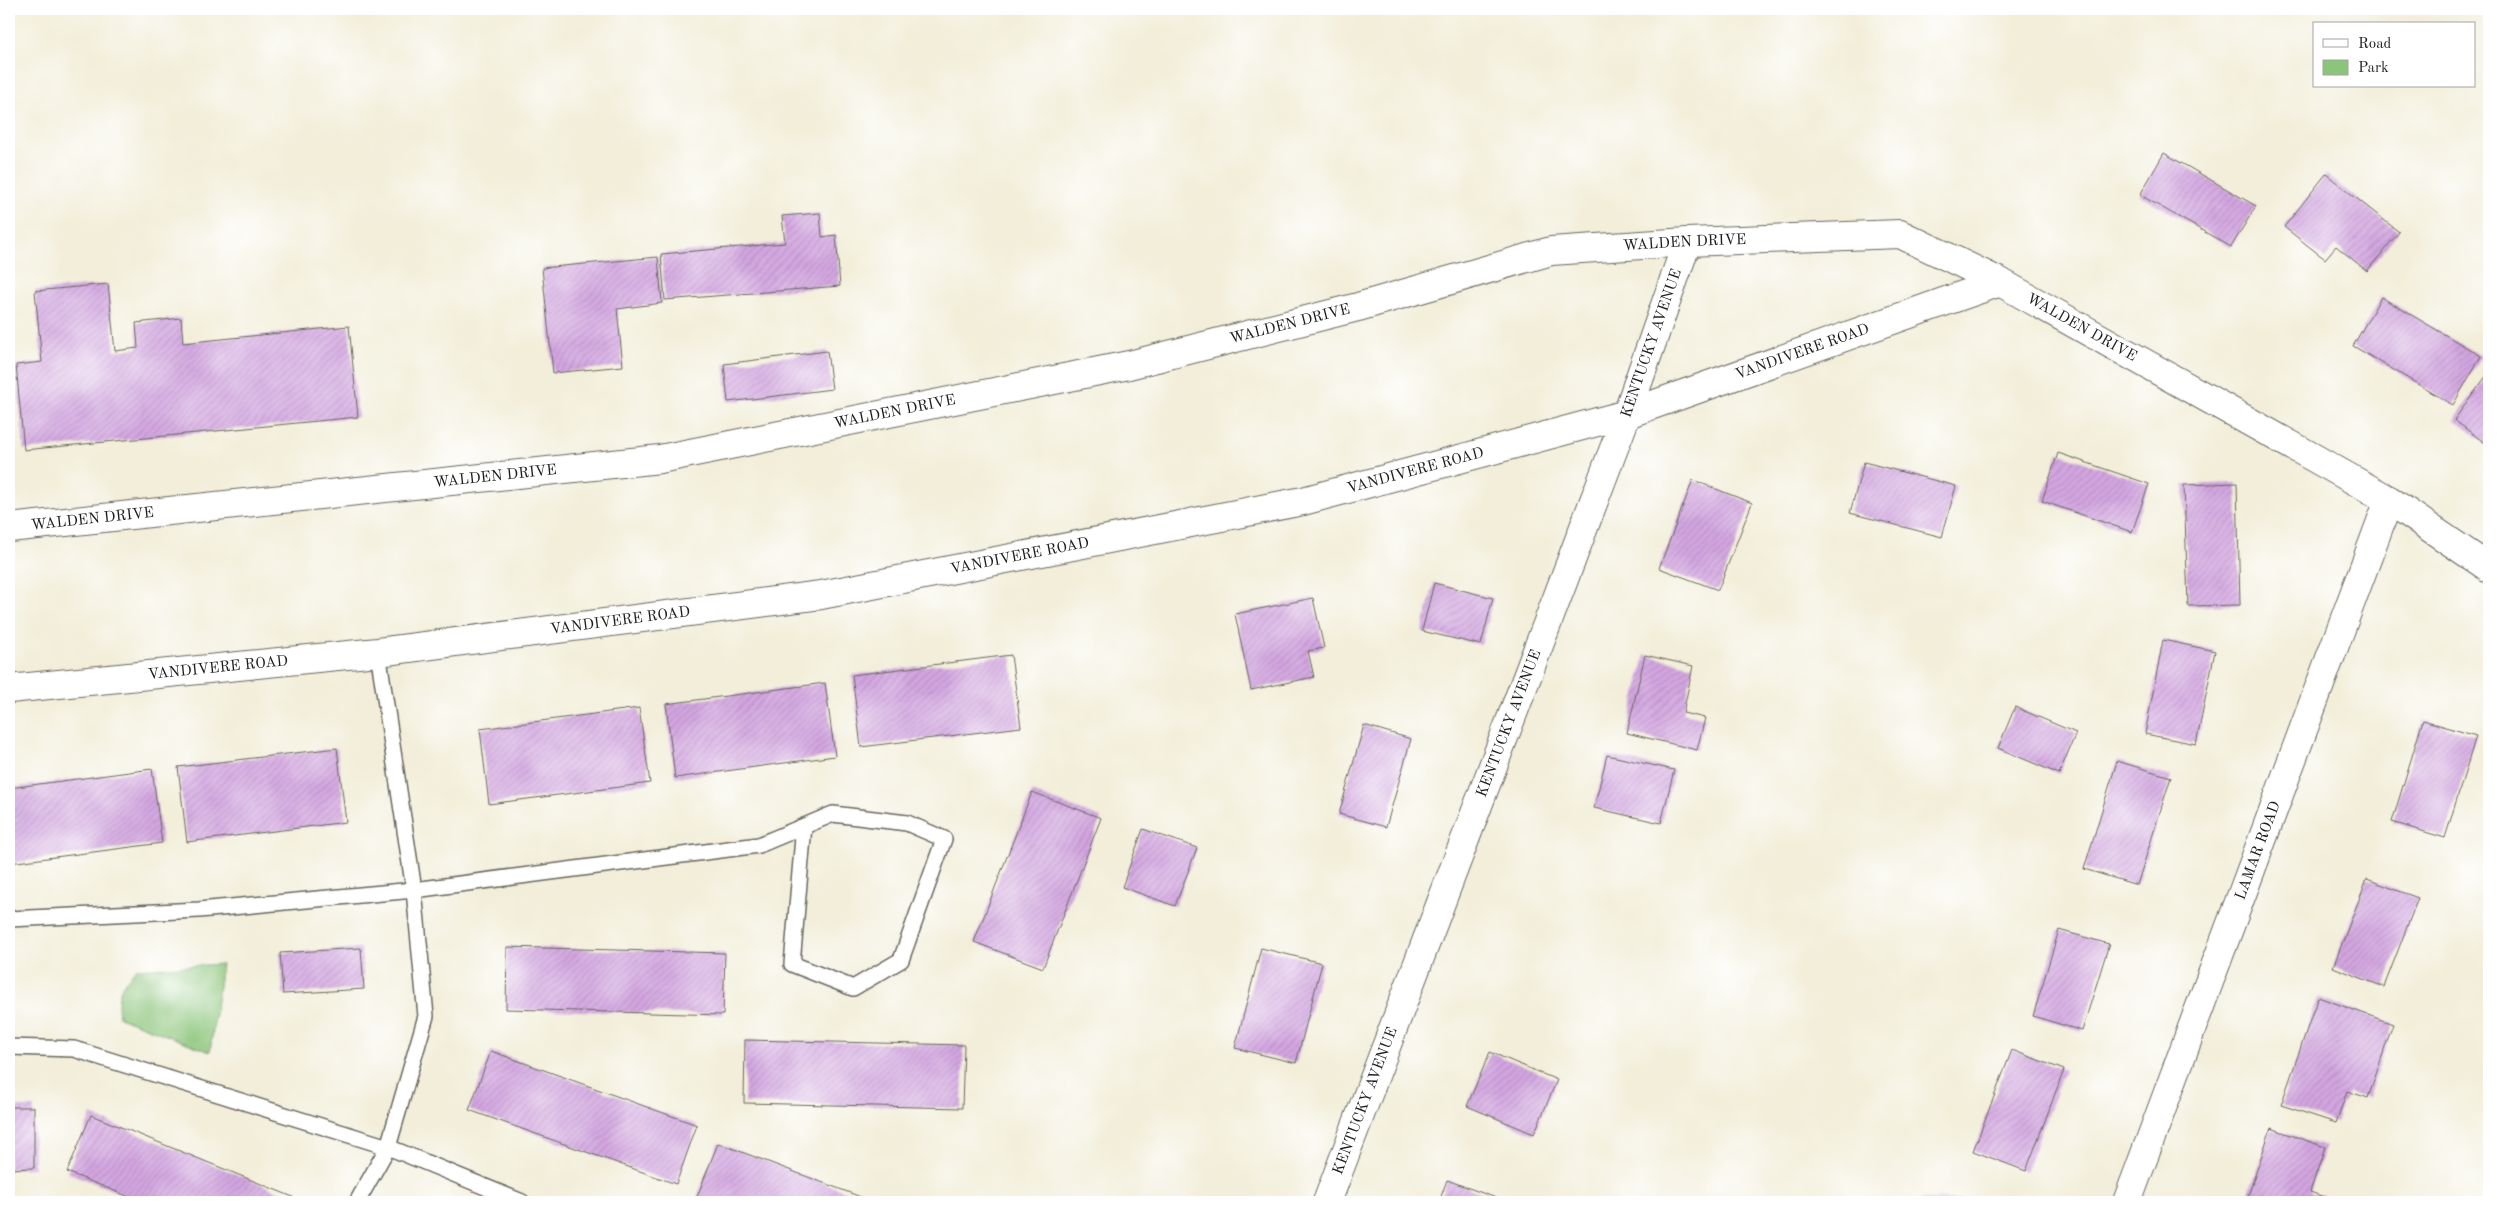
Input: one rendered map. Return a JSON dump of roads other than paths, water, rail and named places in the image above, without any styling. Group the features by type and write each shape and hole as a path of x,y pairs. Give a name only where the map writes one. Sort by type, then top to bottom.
{"street":[{"name":"WALDEN DRIVE","path":"9,528 660,459 1129,365 1358,307 1551,251 1687,242 1900,234 2000,282 2390,500 2489,568"},
{"name":"KENTUCKY AVENUE","path":"1327,1202 1627,414 1687,242"},
{"name":"VANDIVERE ROAD","path":"9,688 378,652 821,595 1303,501 1627,414 2000,282"},
{"name":"LAMAR ROAD","path":"2128,1202 2390,500"}],"lane":[{"path":"357,1202 388,1147 426,1016 414,890 378,652"},
{"path":"9,919 199,910 414,890 759,845 804,826 833,814 907,823 944,839 901,960 854,988 792,964 804,826"},
{"path":"9,1047 74,1049 388,1147 522,1202"}]}
